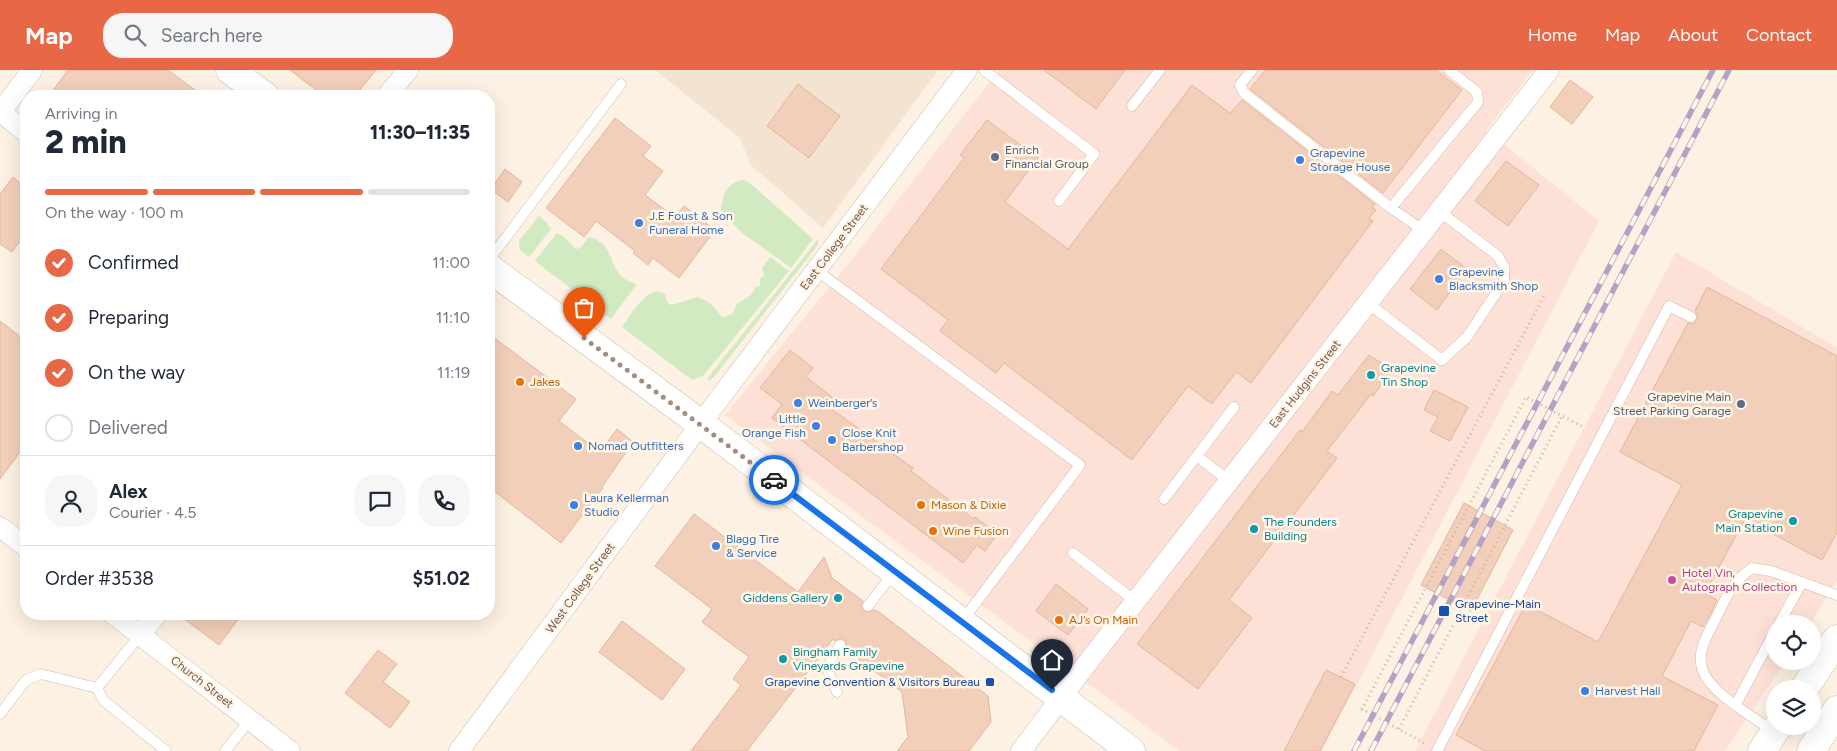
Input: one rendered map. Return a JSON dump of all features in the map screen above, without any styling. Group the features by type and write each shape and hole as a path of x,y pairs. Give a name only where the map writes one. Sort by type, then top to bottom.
{"main road":[{"path":"230,70 257,90"},
{"path":"495,272 700,424 1131,751"},
{"path":"1810,680 1837,639"},
{"path":"1811,751 1836,712"}],"street":[{"path":"20,128 0,113 32,70"},
{"path":"392,90 408,70"},
{"name":"East College Street","path":"700,424 967,70"},
{"name":"East Hudgins Street","path":"1021,751 1135,601 1549,70"},
{"name":"West College Street","path":"459,751 700,424"},
{"path":"0,527 20,542"},
{"name":"Church Street","path":"121,620 290,751"},
{"path":"140,635 151,620"}],"lane":[{"path":"984,70 1094,154 1059,201"},
{"path":"1132,106 1160,70"},
{"path":"1252,70 1240,85 1244,93 1391,208 1424,231"},
{"path":"1391,208 1478,102 1478,92 1449,70"},
{"path":"495,252 621,84"},
{"path":"1368,303 1442,360 1467,337 1504,281 1504,267 1498,256 1439,211"},
{"path":"816,270 1080,465 961,622"},
{"path":"1437,751 1669,306 1691,317"},
{"path":"1164,499 1234,407"},
{"path":"1197,456 1229,481"},
{"path":"1072,553 1135,601"},
{"path":"1771,737 1736,704 1715,689 1704,676 1700,662 1703,643 1730,589 1740,576 1752,568 1771,571 1837,595"},
{"path":"868,606 895,572"},
{"path":"1784,615 1802,582"},
{"path":"97,688 140,635"},
{"path":"837,692 829,676 830,661 840,644"},
{"path":"1736,704 1766,648"},
{"path":"0,714 26,680 41,674 97,688 104,701 166,751"},
{"path":"225,751 250,720"}],"path":[{"path":"1341,677 1544,296"},
{"path":"1422,741 1362,709 1526,397 1585,428"},
{"path":"1399,729 1562,416"}],"shaded area":[{"path":"655,70 938,70 823,228 751,165 740,138"},
{"path":"999,70 1533,70 1486,130 1599,221 1322,751 1179,751 725,415 853,258"},
{"path":"1676,252 1837,348 1837,581 1816,615 1766,615 1766,670 1780,670 1773,680 1766,680 1766,691 1725,751 1415,751"}],"green space":[{"path":"744,180 751,184 813,239 791,268 741,232 721,211 726,190 733,183"},
{"path":"539,216 551,229 529,257 520,250 519,241"},
{"path":"557,233 563,236 576,249 580,248 589,237 598,241 605,246 620,274 627,280 637,284 611,319 535,261"},
{"path":"818,239 818,245 709,381 708,378 713,371"},
{"path":"770,257 789,271 703,376 692,380 622,327 646,296 659,292 665,294 667,302 671,305 698,297 710,303 723,318 732,314 737,304 750,296 756,287 760,286 760,279 764,275 762,268"}],"building":[{"path":"68,70 168,70 195,90 53,90"},
{"path":"290,70 376,70 360,90 316,90"},
{"path":"1044,70 1125,70 1096,109"},
{"path":"1265,70 1436,70 1462,90 1383,193 1250,89"},
{"path":"1570,80 1593,97 1572,124 1550,107"},
{"path":"798,84 840,116 809,158 767,126"},
{"path":"1192,85 1230,113 1242,100 1375,204 1372,208 1376,210 1369,218 1373,221 1251,383 1236,372 1212,404 1188,386 1132,460 1004,363 996,373 940,331 948,320 881,269 964,158 960,155 987,120 1038,158 1005,202 1068,249"},
{"path":"615,118 651,146 643,156 663,171 645,195 675,217 684,206 715,230 679,278 653,258 648,265 633,253 635,251 596,221 584,237 546,208"},
{"path":"1506,161 1539,185 1508,226 1475,201"},
{"path":"505,169 522,182 508,202 495,192 495,183"},
{"path":"13,177 20,183 20,241 12,252 0,244 0,194"},
{"name":"Grapevine Blacksmith Shop","path":"1441,249 1467,269 1437,310 1410,289"},
{"name":"Grapevine Main Station","path":"1707,287 1837,356 1837,533 1822,560 1745,519 1705,593 1717,600 1709,617 1703,627 1691,621 1662,676 1718,705 1694,751 1485,751 1456,735 1526,604 1598,642 1682,485 1620,452 1688,323 1692,324 1697,320 1698,316 1695,311"},
{"path":"0,321 20,336 20,452 0,479"},
{"path":"495,338 576,399 559,421 598,451 601,447 603,448 617,429 633,442 603,488 561,543 495,492"},
{"path":"790,350 813,368 806,377 832,397 826,405 913,468 911,471 974,519 975,517 991,529 989,532 995,537 985,551 977,545 963,563 772,418 782,404 760,388"},
{"name":"The Founders Building","path":"1369,355 1392,370 1327,451 1337,458 1229,600 1252,618 1198,689 1137,644 1300,430 1302,432 1332,391 1338,395"},
{"path":"1434,390 1468,407 1450,441 1430,431 1438,417 1424,410"},
{"path":"1464,503 1513,530 1471,611 1421,585"},
{"path":"694,514 798,592 824,557 832,578 863,601 861,606 863,611 870,612 874,610 879,612 988,696 991,722 969,751 897,751 908,737 902,692 846,649 846,641 840,638 835,641 833,639 747,751 691,751 741,685 733,679 749,657 702,622 712,609 655,566"},
{"path":"1056,584 1088,609 1068,635 1036,611"},
{"path":"186,620 238,620 219,645"},
{"path":"622,621 685,669 662,700 599,652"},
{"path":"378,650 397,664 383,682 410,702 390,728 345,693"},
{"path":"1326,670 1355,684 1320,751 1284,751"}],"railway":[{"path":"1354,751 1713,70"},
{"path":"1371,751 1729,70"}],"way so far":[{"path":"584,338 774,480"}],"place":[{"name":"Enrich Financial Group","path":"995,157"},
{"name":"Grapevine Storage House","path":"1300,160"},
{"name":"J.E Foust & Son Funeral Home","path":"639,223"},
{"name":"Grapevine Blacksmith Shop","path":"1439,279"},
{"name":"Grapevine Tin Shop","path":"1371,375"},
{"name":"Jakes","path":"520,382"},
{"name":"Weinberger’s","path":"798,403"},
{"name":"Grapevine Main Street Parking Garage","path":"1741,404"},
{"name":"Little Orange Fish","path":"816,426"},
{"name":"Close Knit Barbershop","path":"832,440"},
{"name":"Nomad Outfitters","path":"578,446"},
{"name":"Laura Kellerman Studio","path":"574,505"},
{"name":"Mason & Dixie","path":"921,505"},
{"name":"Grapevine Main Station","path":"1793,521"},
{"name":"The Founders Building","path":"1254,529"},
{"name":"Wine Fusion","path":"933,531"},
{"name":"Blagg Tire & Service","path":"716,546"},
{"name":"Hotel Vin, Autograph Collection","path":"1672,580"},
{"name":"Giddens Gallery","path":"838,598"},
{"name":"Grapevine-Main Street","path":"1444,611"},
{"name":"AJ’s On Main","path":"1059,620"},
{"name":"Bingham Family Vineyards Grapevine","path":"783,659"},
{"name":"Grapevine Convention & Visitors Bureau","path":"990,682"},
{"name":"Harvest Hall","path":"1585,691"}],"route":[{"path":"774,480 1052,690"}]}
